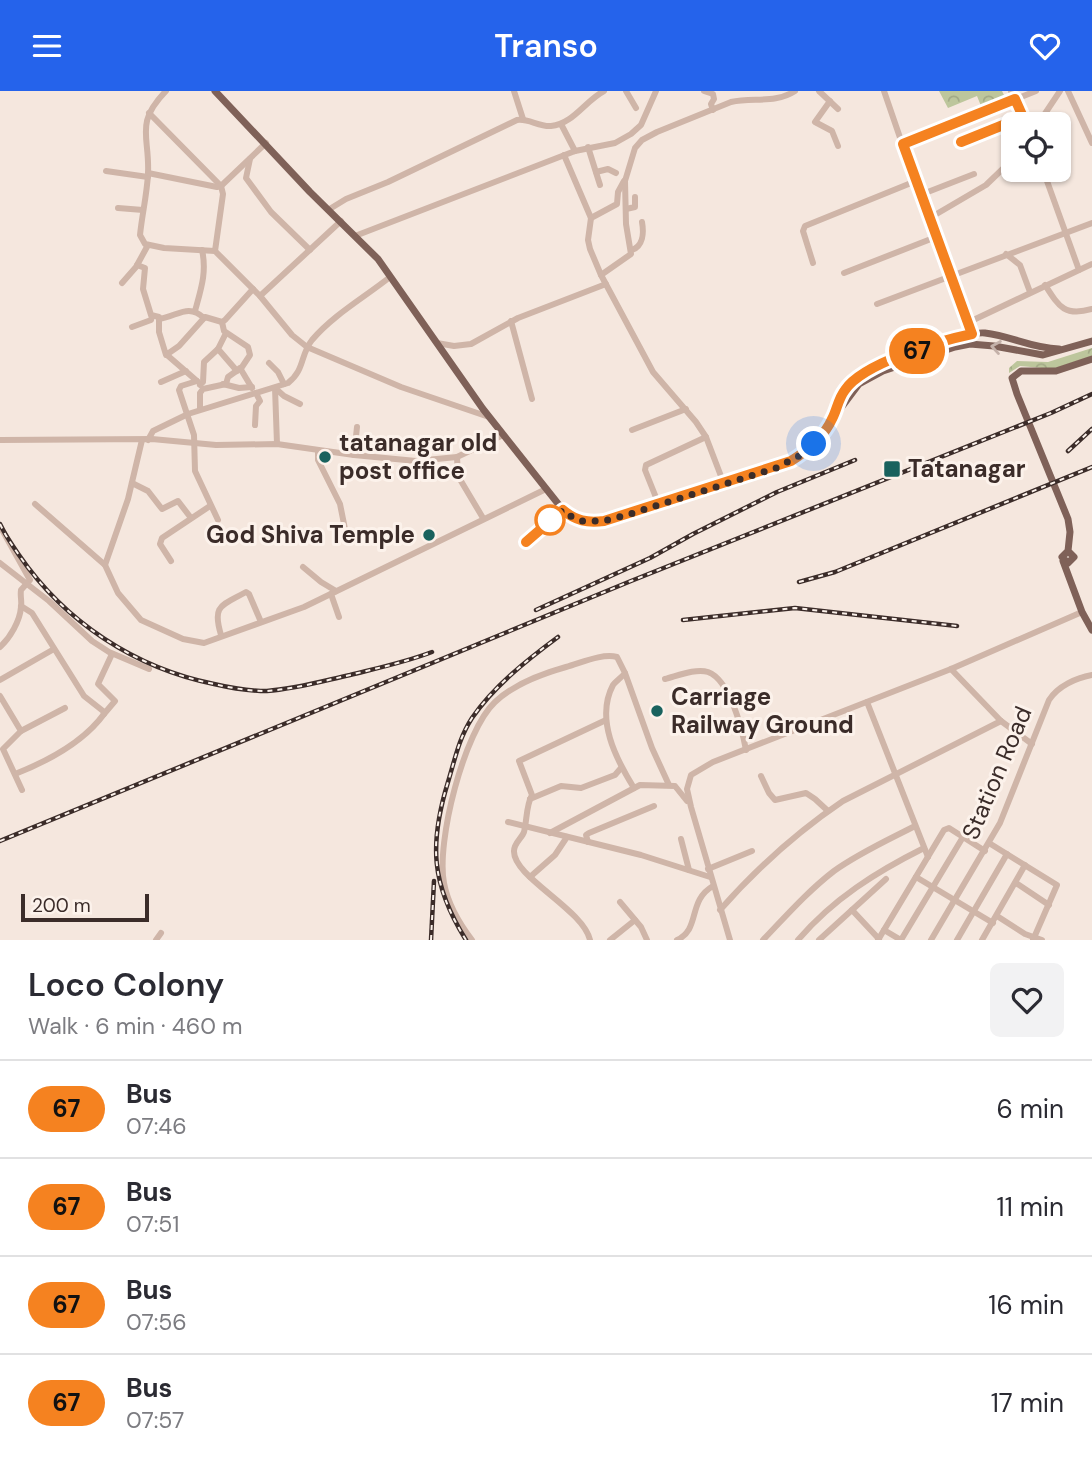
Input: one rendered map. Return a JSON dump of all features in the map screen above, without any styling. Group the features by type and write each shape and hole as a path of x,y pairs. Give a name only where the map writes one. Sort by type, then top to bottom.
{"main road":[{"path":"215,91 378,259 489,417 563,510 572,517 594,522 659,505 791,461 814,444 852,392 867,379 883,371 955,347 983,344 1043,355 1092,341"},
{"path":"833,418 845,389 862,372 944,341 972,334 995,335 1040,348 1062,349"},
{"path":"1068,551 1068,519 1013,378 1021,371 1056,371 1092,359"},
{"path":"1068,551 1073,554 1074,559 1073,584"},
{"path":"1068,551 1062,555 1063,561 1082,612 1092,630"},
{"path":"1063,561 1068,563 1074,559"}],"street":[{"path":"166,91 149,113 145,131 148,175 141,240 148,245 215,251 260,296 279,322 307,348 412,391 489,417"},
{"path":"514,91 523,119"},
{"path":"328,210 346,199 523,119 544,126 561,124 604,91"},
{"path":"626,91 636,109"},
{"path":"355,236 564,155 588,147 607,145 629,136 641,125 656,91"},
{"path":"704,91 713,94 713,110"},
{"path":"632,250 625,181 631,156 637,146 657,132 743,99 777,99 795,91"},
{"path":"819,91 838,109"},
{"path":"884,91 928,219 972,334"},
{"path":"1011,91 1021,112"},
{"path":"903,144 1036,91"},
{"path":"1046,112 1060,91"},
{"path":"1068,91 1092,143"},
{"path":"830,101 815,122 832,131 838,146"},
{"path":"149,113 222,186 215,251"},
{"path":"1084,122 1092,118"},
{"path":"561,124 575,151"},
{"path":"961,142 1001,126"},
{"path":"629,136 637,146"},
{"path":"106,171 217,187 222,186 266,143"},
{"path":"588,147 600,185"},
{"path":"564,155 591,218 588,240 601,275 653,372 686,409 706,437 724,484"},
{"path":"251,157 246,168 246,178 271,212 310,250"},
{"path":"596,172 608,169 617,173"},
{"path":"928,219 986,185 1001,171"},
{"path":"920,195 974,174"},
{"path":"591,218 617,204 618,192 625,181"},
{"path":"813,263 803,231 805,226 916,181"},
{"path":"1047,182 1079,270"},
{"path":"626,209 635,207 635,197"},
{"path":"118,208 143,210"},
{"path":"260,296 341,221"},
{"path":"601,275 629,257 632,250 640,244 644,232 642,222"},
{"path":"877,304 1092,223"},
{"path":"844,273 936,237"},
{"path":"122,283 138,265 148,245"},
{"path":"195,311 205,276 202,250"},
{"path":"1006,254 1020,265 1030,292"},
{"path":"967,323 1092,264"},
{"path":"138,265 145,268 143,289 156,318 164,354 200,385 205,387 223,384 254,391"},
{"path":"105,565 145,440 153,431 200,409 284,384 299,372 312,340 390,278"},
{"path":"437,343 454,346 471,344 511,321 606,283"},
{"path":"1045,285 1056,302 1066,310 1081,312 1092,309"},
{"path":"223,384 250,355 250,349 226,333 222,322 253,289"},
{"path":"132,327 190,310 204,318"},
{"path":"167,355 204,318 208,316 222,322"},
{"path":"511,321 532,399"},
{"path":"200,409 204,362 218,349 226,333"},
{"path":"218,349 239,369 260,401 256,406 255,425"},
{"path":"269,363 284,384"},
{"path":"161,382 186,371"},
{"path":"200,385 179,388 195,443 195,471 218,520"},
{"path":"275,388 300,404"},
{"path":"275,388 277,444"},
{"path":"632,430 686,409"},
{"path":"354,455 357,427"},
{"path":"0,440 277,444 416,461 457,457 503,435"},
{"path":"659,505 645,470 646,465 706,437"},
{"path":"318,451 318,460 340,504 345,529"},
{"path":"457,457 458,477 483,518"},
{"path":"132,484 148,491 162,509 178,501 191,518"},
{"path":"35,504 105,565 118,593 141,620 196,643 204,643 289,613 334,593 546,489"},
{"path":"171,561 160,541 210,506"},
{"path":"526,542 563,510"},
{"path":"0,526 29,578 20,594 21,605 14,628 0,647"},
{"path":"0,563 49,601 80,632 112,653 149,669"},
{"path":"303,567 334,593 339,617"},
{"path":"221,635 216,614 221,607 246,592 261,622"},
{"path":"21,605 32,613 84,696 104,714"},
{"path":"730,940 691,807 687,789 691,775 713,762 951,669 1082,612"},
{"path":"0,680 54,649"},
{"path":"15,774 76,742 115,701 98,684 112,653"},
{"path":"472,940 454,913 448,897 443,862 457,782 472,737 493,703 508,692 559,669 614,656 621,661 652,748 669,785"},
{"path":"951,669 1001,721 1020,738 1032,744"},
{"path":"665,679 701,671 713,675 739,718 746,750"},
{"path":"625,673 613,686 608,699 606,720 621,768 634,788"},
{"name":"Station Road","path":"931,940 985,851 1009,804 1042,715 1053,694 1075,680 1092,675"},
{"path":"1,699 21,731"},
{"path":"867,702 928,857"},
{"path":"22,790 3,749 21,731 65,708"},
{"path":"590,940 584,927 517,862 514,852 529,809 531,793 520,759 606,720"},
{"path":"720,910 770,857 828,811 1001,721"},
{"path":"529,800 561,786 581,788 615,775 621,768"},
{"path":"761,776 775,800 806,793 828,811"},
{"path":"550,833 640,785 669,785 679,790 691,807"},
{"path":"588,842 586,835 589,833 654,806"},
{"path":"508,822 709,873 752,851"},
{"path":"763,940 797,904 836,870 865,851 915,826"},
{"path":"852,910 878,939 946,828 985,851"},
{"path":"530,877 555,855 567,837"},
{"path":"884,930 901,940 963,837"},
{"path":"681,839 689,870"},
{"path":"989,843 1057,885 1033,939"},
{"path":"798,940 821,915 858,885 924,848"},
{"path":"957,940 1007,854"},
{"path":"993,940 984,938 1026,865"},
{"path":"916,877 974,911 1033,939 1042,940"},
{"path":"819,940 886,879"},
{"path":"1016,883 1049,905"},
{"path":"677,940 690,930 700,897 713,886"},
{"path":"620,902 647,940"},
{"path":"610,940 635,920"},
{"path":"156,940 161,933"}],"green space":[{"path":"939,91 1002,91 1007,101 983,111 977,96 948,108"},
{"path":"1092,348 1092,356 1053,369 1020,366 1009,373 1009,368 1017,361 1048,362"}],"railway":[{"path":"0,841 1092,394"},
{"path":"1068,451 1092,429"},
{"path":"536,610 650,558 777,492 855,460"},
{"path":"799,582 835,572 1092,467"},
{"path":"0,524 37,579 80,621 130,654 185,677 240,689 277,690 371,670 432,652"},
{"path":"683,620 795,608 957,626"},
{"path":"466,940 446,900 437,863 438,825 455,757 472,718 490,695 558,637"},
{"path":"431,940 434,881"}],"bus line":[{"name":"67","path":"526,542 563,510 582,521 604,521 776,468 801,455 814,444 833,418 845,389 862,372 972,334 928,219 903,144 1015,99 1023,117 961,142"}],"place":[{"name":"tatanagar old post office","path":"325,457"},
{"name":"Tatanagar","path":"892,469"},
{"name":"God Shiva Temple","path":"429,535"},
{"name":"Carriage Railway Ground","path":"657,711"}],"route":[{"path":"550,520 546,524 563,510 582,521 594,522 630,514 776,468 801,455 814,444"}]}
